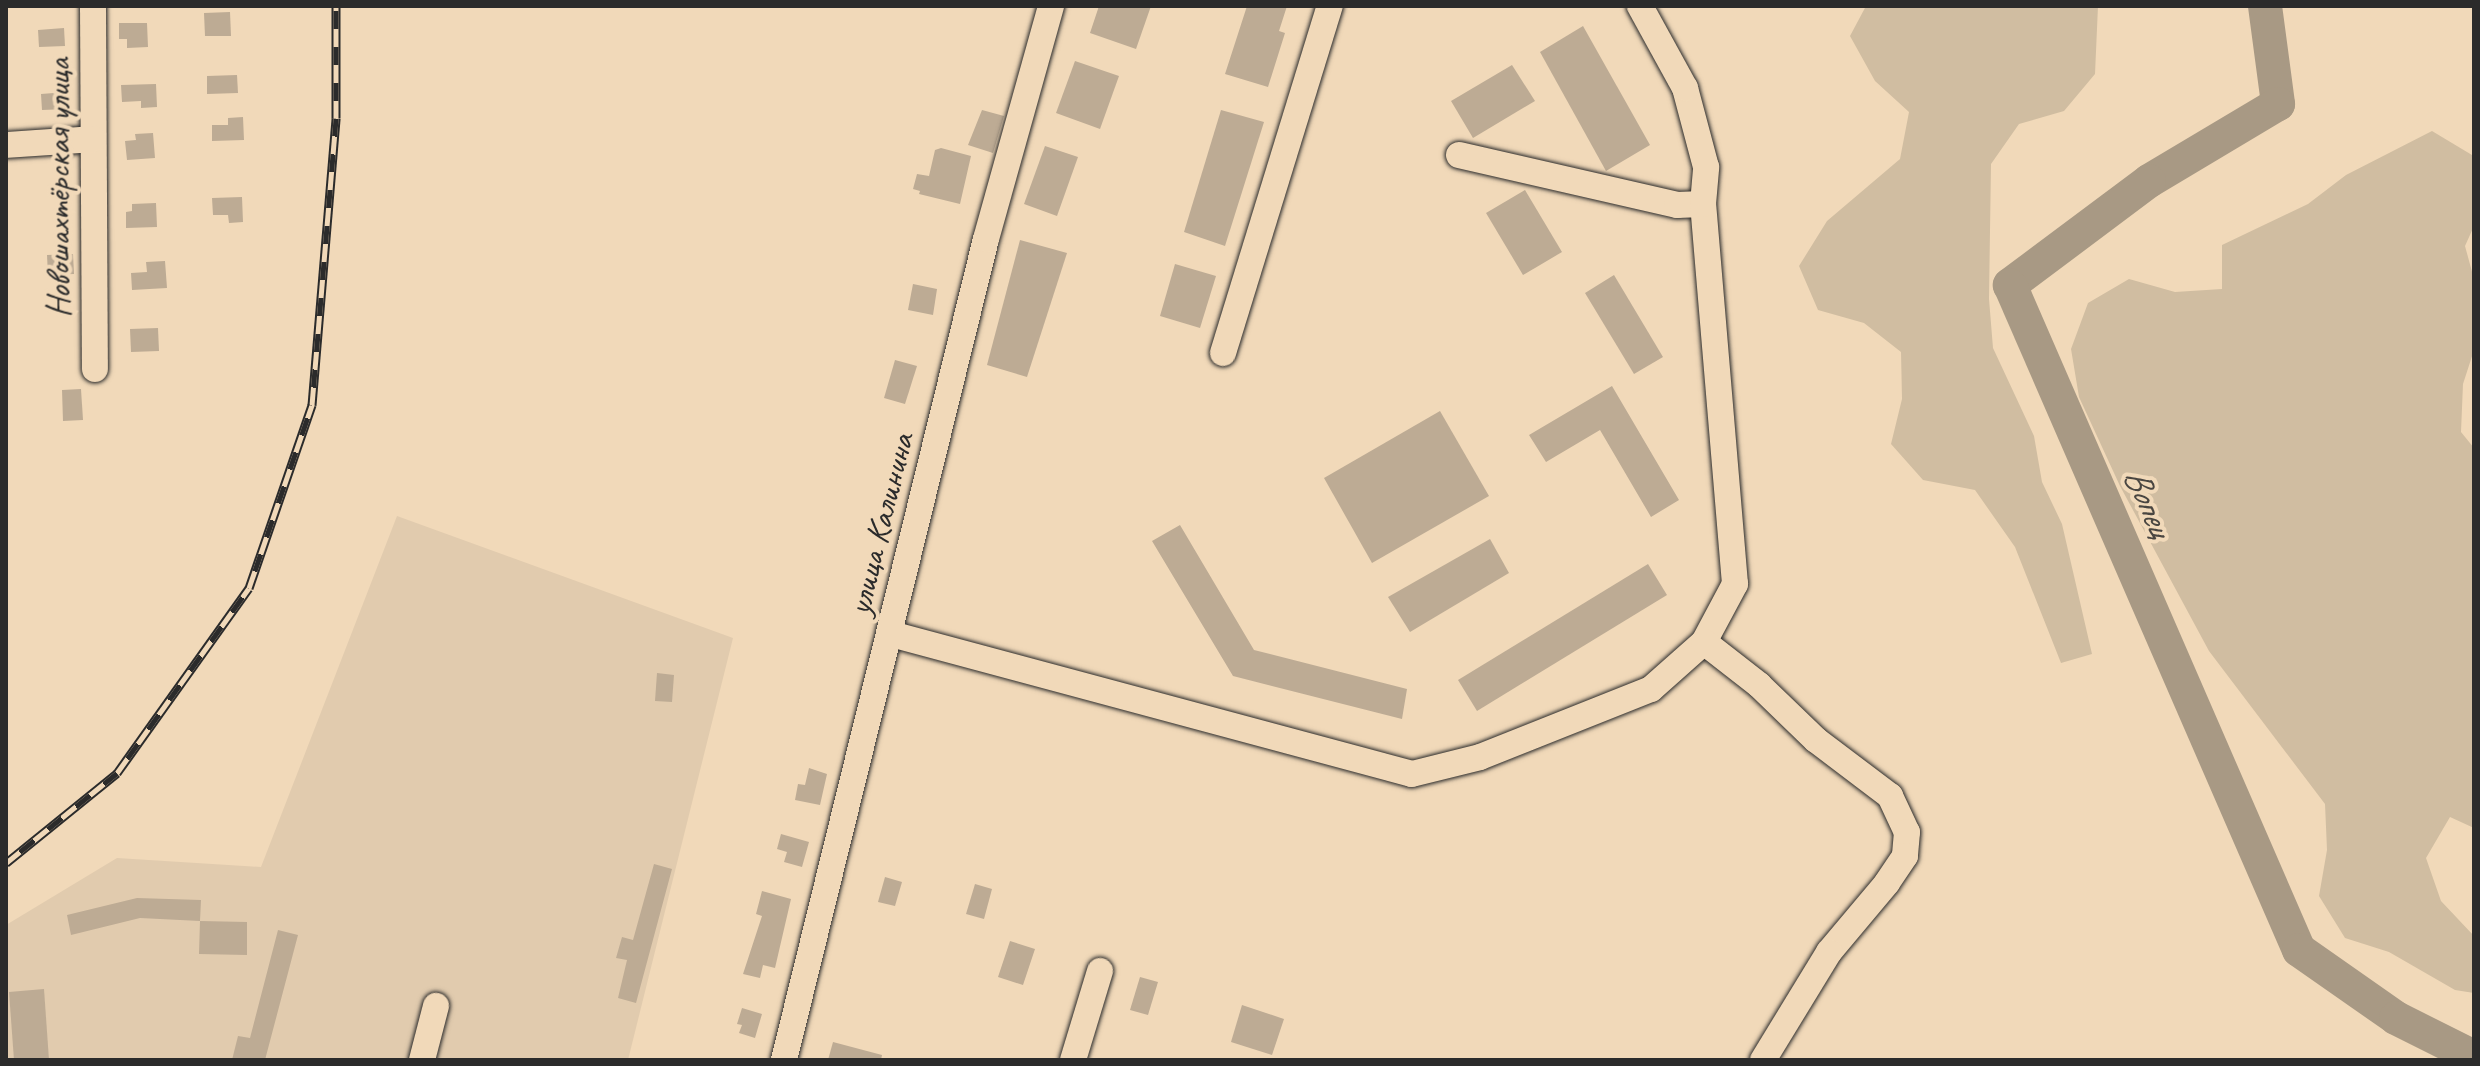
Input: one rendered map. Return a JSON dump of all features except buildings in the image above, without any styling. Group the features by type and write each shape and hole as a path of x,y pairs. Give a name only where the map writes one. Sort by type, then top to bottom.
{"street":[{"name":"Новошахтёрская улица","path":"93,6 95,369"},
{"name":"улица Калинина","path":"784,1060 986,239 1051,6"},
{"path":"1223,353 1330,6"},
{"path":"891,634 1412,774 1480,757 1651,689 1704,642 1735,584 1703,204 1706,167 1685,88 1640,6"},
{"path":"6,145 93,139"},
{"path":"1459,155 1677,205 1703,204"},
{"path":"1704,642 1759,685 1816,740 1890,796 1907,832 1905,856 1887,883 1829,952 1763,1060"},
{"path":"1073,1060 1100,971"},
{"path":"422,1060 436,1006"}],"shaded area":[{"path":"1866,6 2098,6 2095,74 2064,111 2019,124 1991,164 1989,299 1993,348 2034,436 2042,482 2062,524 2092,654 2061,663 2015,547 1975,490 1923,480 1891,444 1902,399 1901,352 1864,323 1818,310 1799,266 1827,221 1900,159 1909,112 1875,81 1850,36"},
{"path":"2432,131 2472,155 2474,162 2474,226 2465,246 2474,279 2474,350 2463,384 2461,432 2474,448 2474,828 2450,817 2426,858 2441,901 2474,936 2474,993 2455,990 2389,952 2345,938 2319,896 2327,850 2325,804 2209,651 2120,486 2079,397 2071,349 2088,303 2129,279 2175,292 2222,289 2222,245 2308,204 2346,175"},
{"path":"397,516 733,638 628,1060 6,1060 6,925 117,858 261,867"}],"waterway":[{"name":"Вопец","path":"2265,6 2278,104 2149,181 2010,285 2299,950 2396,1018 2474,1057"}],"railway":[{"path":"6,863 117,773 249,588 312,405 336,118 336,6"}]}
